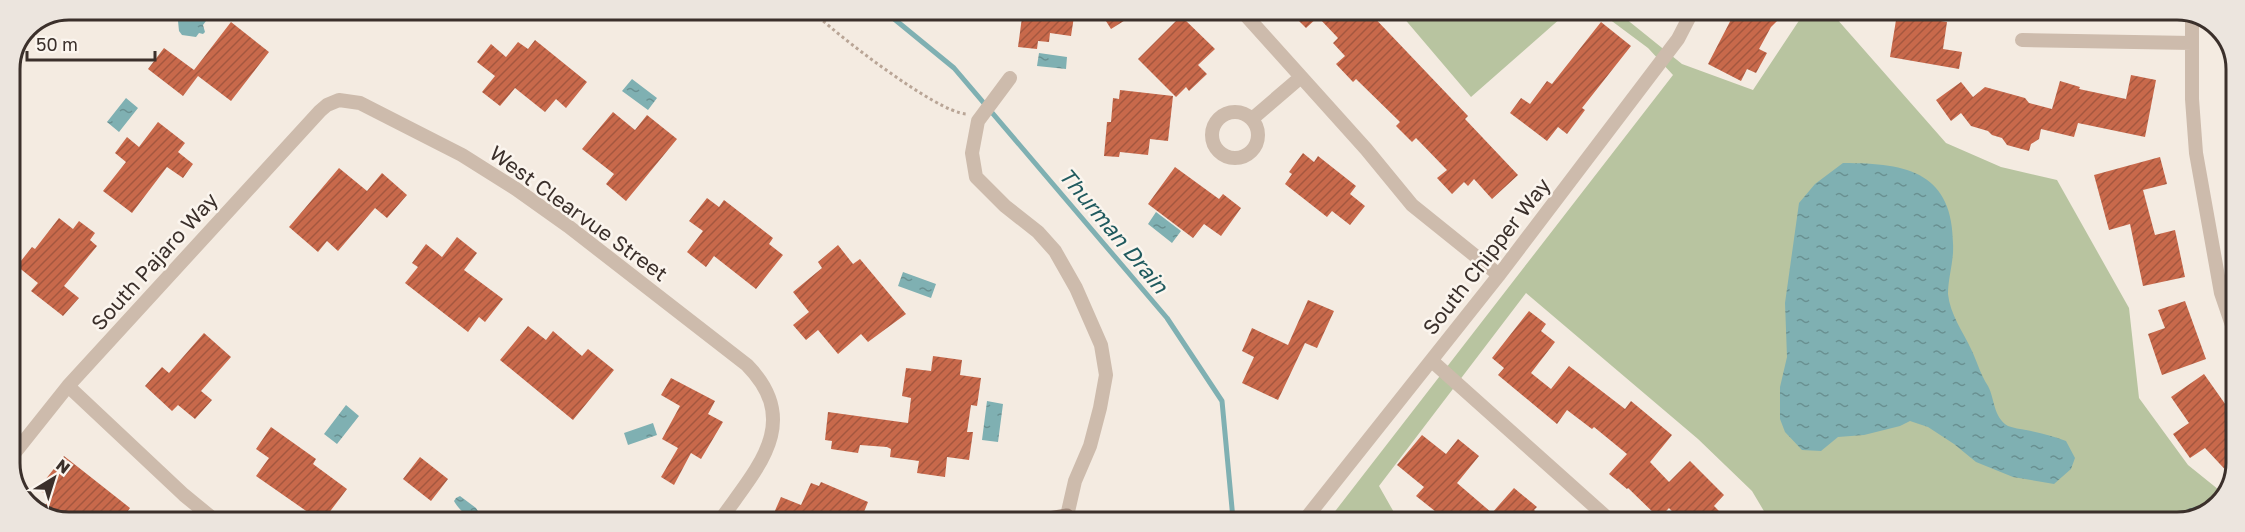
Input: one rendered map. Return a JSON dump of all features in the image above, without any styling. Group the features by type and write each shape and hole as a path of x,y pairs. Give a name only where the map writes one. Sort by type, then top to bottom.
{"street":[{"path":"1250,20 1366,149 1412,205 1473,256 1499,274"},
{"name":"South Chipper Way","path":"1311,512 1499,274 1677,39 1687,20"},
{"path":"2192,22 2192,99 2196,153 2221,293 2226,306"},
{"path":"2022,40 2192,43"},
{"path":"1252,119 1301,76"},
{"path":"1010,78 978,121 972,153 976,177 1005,206 1038,232 1055,251 1076,288 1101,345 1106,375 1090,446 1075,481 1068,512"},
{"name":"South Pajaro Way","path":"20,446 68,386 320,111 339,100"},
{"name":"West Clearvue Street","path":"339,100 360,103 396,121 462,155 516,189 568,226 747,365 761,379 770,396 774,415 772,435 766,453 726,512"},
{"path":"1432,361 1601,512"},
{"path":"68,386 167,479 206,512"}],"path":[{"path":"823,20 854,47 910,86 956,113"}],"green space":[{"path":"1406,20 1559,20 1471,97"},
{"path":"1610,20 1627,20 1682,64 1753,90 1799,20 1838,20 1946,143 2001,167 2057,180 2129,308 2139,398 2188,465 2218,489 2204,504 2186,512 1764,512 1752,491 1698,439 1526,293 1379,486 1394,512 1335,512 1673,75 1648,48"}],"water":[{"path":"207,20 203,25 205,32 199,33 196,37 182,35 178,21"},
{"path":"1039,53 1067,57 1066,69 1037,66"},
{"path":"632,79 657,98 648,110 622,91"},
{"path":"126,98 138,108 119,132 107,122"},
{"path":"1843,163 1890,166 1909,171 1925,178 1938,190 1947,206 1952,226 1953,253 1948,294 1954,316 2003,422 2010,427 2066,441 2075,458 2071,469 2054,484 2013,477 1976,462 1928,427 1910,421 1900,426 1864,435 1838,437 1821,451 1802,450 1785,432 1780,419 1780,387 1787,357 1785,303 1799,203 1815,184"},
{"path":"1156,212 1181,231 1172,243 1148,224"},
{"path":"903,272 936,284 931,298 898,286"},
{"path":"987,401 1003,404 998,442 982,440"},
{"path":"346,405 359,416 337,444 324,434"},
{"path":"653,423 657,435 628,445 624,433"},
{"path":"460,496 478,512 462,512 454,501"},
{"path":"2204,504 2186,512 2188,509"}],"building":[{"path":"1022,20 1073,20 1071,36 1050,33 1049,42 1038,41 1037,49 1018,47"},
{"path":"1105,20 1125,20 1111,29"},
{"path":"1177,20 1185,20 1215,49 1198,65 1207,74 1189,91 1186,87 1176,97 1138,59"},
{"path":"1298,20 1315,20 1306,28"},
{"path":"1321,20 1377,20 1468,116 1465,119 1518,175 1492,199 1474,179 1468,186 1464,182 1452,194 1437,178 1447,170 1416,138 1412,142 1396,126 1400,122 1356,79 1353,82 1336,64 1345,56 1333,43 1338,38"},
{"path":"1731,20 1778,20 1771,27 1759,49 1767,53 1756,73 1747,69 1741,81 1708,64"},
{"path":"1896,20 1947,22 1943,49 1962,52 1959,69 1890,57"},
{"path":"231,22 269,52 231,101 198,76 183,96 148,69 164,48 194,70"},
{"path":"1601,22 1631,46 1582,108 1585,110 1567,134 1558,127 1547,141 1510,113 1521,98 1530,104 1547,81 1552,84"},
{"path":"535,40 587,82 566,108 556,99 545,112 515,88 500,106 482,92 495,76 477,62 491,44 506,57 518,42 528,49"},
{"path":"2131,75 2156,80 2145,137 2078,123 2074,137 2041,129 2039,139 2031,144 2029,151 2007,145 2002,138 1971,126 1961,113 1951,121 1936,100 1961,82 1973,97 1985,87 2025,98 2029,103 2052,109 2060,81 2080,87 2079,89 2126,99"},
{"path":"1120,90 1173,96 1168,141 1150,139 1148,155 1120,152 1119,157 1104,156 1107,122 1111,122 1113,98 1119,99"},
{"path":"613,112 635,130 647,115 677,139 626,201 606,184 614,174 582,149"},
{"path":"158,122 185,143 178,152 193,164 183,178 167,167 132,213 103,191 126,162 115,153 127,137 139,147"},
{"path":"1303,153 1314,162 1318,156 1356,186 1350,194 1365,206 1350,225 1332,211 1327,217 1285,184 1292,174 1289,172"},
{"path":"2160,157 2167,184 2143,190 2155,235 2175,230 2185,277 2143,286 2130,224 2109,230 2094,175"},
{"path":"1175,167 1219,199 1223,194 1241,208 1221,236 1204,224 1193,238 1148,204"},
{"path":"339,168 367,191 382,173 407,195 387,218 375,208 338,251 327,241 318,252 289,227"},
{"path":"707,198 719,207 724,200 773,238 769,244 783,255 756,289 714,256 706,267 687,252 703,231 689,221"},
{"path":"59,218 73,229 79,221 95,233 90,240 97,246 64,286 79,298 63,316 31,291 38,283 20,268 20,262 32,247 35,249"},
{"path":"457,237 477,253 464,270 503,299 485,322 479,317 468,332 405,283 418,267 412,263 426,244 442,257"},
{"path":"838,245 853,264 860,259 906,314 868,342 861,334 838,354 818,330 806,340 793,325 809,312 793,292 822,268 818,262"},
{"path":"1308,300 1334,311 1317,348 1305,343 1278,400 1242,383 1254,357 1242,351 1252,328 1288,345"},
{"path":"2185,301 2206,359 2162,375 2148,334 2165,328 2158,310"},
{"path":"1529,311 1546,324 1541,331 1555,342 1531,373 1551,389 1569,366 1625,409 1631,401 1672,435 1650,462 1669,482 1690,461 1724,495 1714,506 1720,512 1673,512 1669,508 1665,512 1653,512 1628,488 1609,474 1627,454 1594,427 1592,429 1567,410 1557,424 1498,375 1504,368 1492,358"},
{"path":"528,326 546,340 553,331 582,356 588,349 614,370 573,420 500,360"},
{"path":"204,333 231,357 201,391 212,400 195,419 178,405 172,411 145,386 162,367 169,373"},
{"path":"933,356 962,360 960,375 981,378 977,406 971,405 967,432 973,432 969,460 947,457 945,477 917,473 919,461 890,457 891,449 887,447 860,445 858,453 831,449 832,441 825,440 828,412 908,423 911,398 902,396 906,368 931,371"},
{"path":"2204,374 2226,405 2225,470 2205,448 2190,458 2173,434 2189,423 2171,397"},
{"path":"671,378 715,401 708,414 723,422 701,459 691,453 674,485 661,477 678,448 662,439 680,406 661,395"},
{"path":"271,427 316,459 313,464 347,489 330,512 308,512 256,476 269,458 256,449"},
{"path":"1422,435 1446,454 1458,439 1479,456 1457,483 1491,512 1436,512 1416,496 1424,487 1397,465"},
{"path":"64,456 130,508 127,512 59,512 45,506 51,498 38,489"},
{"path":"420,457 448,479 431,501 403,479"},
{"path":"821,482 868,502 864,512 774,512 781,497 801,505 811,483 819,486"},
{"path":"1514,488 1537,507 1534,510 1536,512 1493,512"}],"waterway":[{"name":"Thurman Drain","path":"895,20 954,68 1167,318 1222,401 1232,512"}]}
